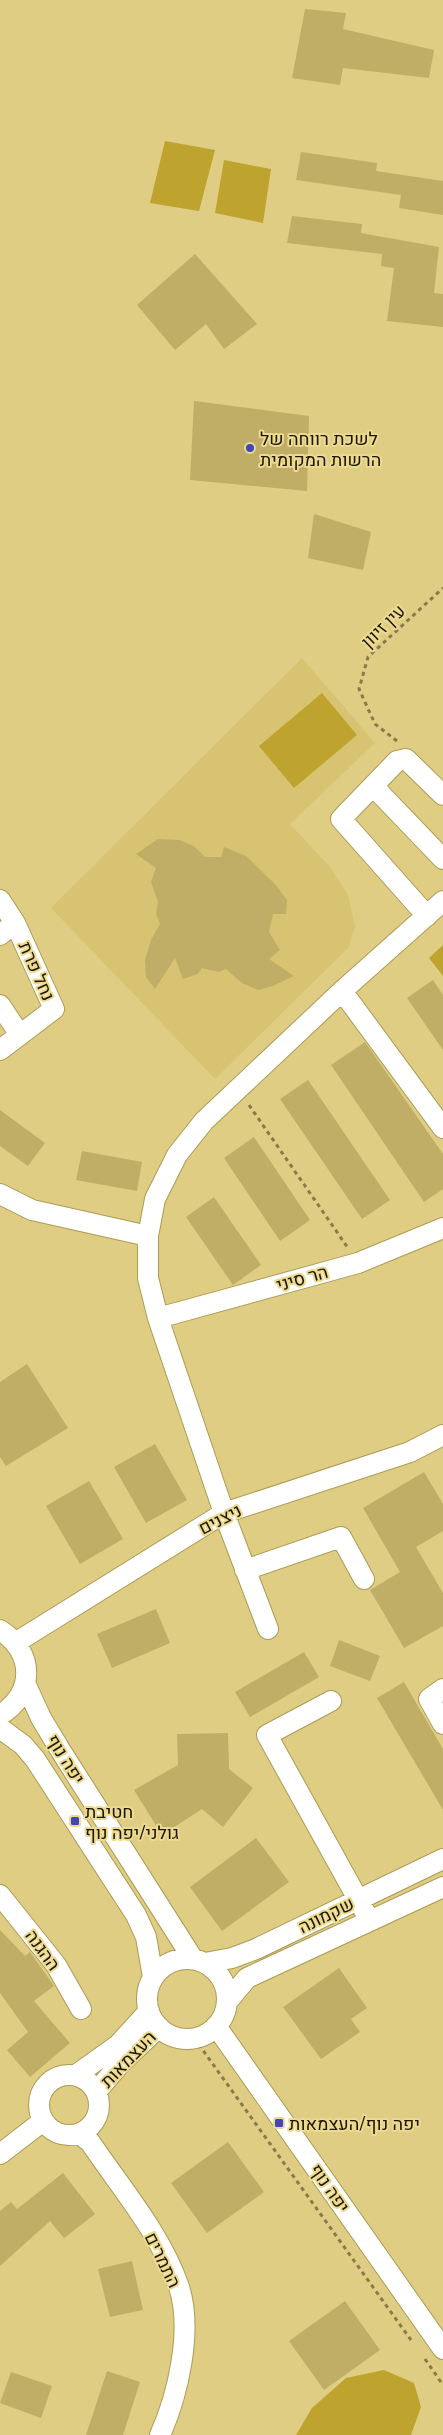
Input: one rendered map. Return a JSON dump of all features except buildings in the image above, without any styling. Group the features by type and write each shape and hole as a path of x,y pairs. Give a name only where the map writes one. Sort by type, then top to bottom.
{"street":[{"path":"427,916 341,819 397,761 406,759 443,795"},
{"path":"372,786 443,859"},
{"name":"נחל פרת","path":"0,900 8,929 54,1010 0,1050"},
{"path":"268,1629 224,1513 158,1318 148,1278 148,1236 155,1199 177,1155 204,1121 342,991 443,901"},
{"path":"342,991 443,1128"},
{"path":"0,1005 20,1035"},
{"path":"0,1194 32,1210 148,1236"},
{"name":"הר סיני","path":"158,1318 358,1263 443,1228"},
{"name":"ניצנים","path":"7,1636 224,1513 410,1452 443,1435"},
{"path":"245,1570 341,1538 364,1579"},
{"name":"יפה נוף","path":"7,1636 25,1662 26,1683 41,1718 199,1961"},
{"path":"0,1715 10,1709 22,1696 26,1683"},
{"path":"443,1689 429,1699 443,1724"},
{"path":"331,1701 266,1735 370,1921"},
{"name":"יפה נוף","path":"0,1728 23,1745 36,1759 136,1915 146,1937 153,1977"},
{"name":"שקמונה","path":"199,1961 232,1958 256,1949 443,1859"},
{"name":"שקמונה","path":"227,2002 247,1978 443,1887"},
{"name":"ההגנה","path":"0,1895 56,1965 80,2009"},
{"path":"174,1961 199,1961 215,1970 222,1979 227,2002 224,2015 216,2026 206,2034 194,2038 170,2035 154,2019 148,1990 153,1977 165,1965 174,1961"},
{"name":"העצמאות","path":"76,2075 154,2019"},
{"name":"העצמאות","path":"96,2092 154,2019"},
{"name":"יפה נוף","path":"216,2026 443,2349"},
{"path":"66,2075 76,2075 91,2084 96,2092 99,2112 95,2121 79,2134 59,2134 43,2122 38,2102 47,2084 66,2075"},
{"path":"0,2154 43,2122"},
{"name":"התמרים","path":"79,2134 90,2142 153,2235 180,2289 183,2320 183,2354 176,2389 160,2435"}],"path":[{"name":"עין זיוון","path":"398,742 375,724 359,689 368,657 443,588"},
{"path":"238,1089 358,1263"},
{"path":"194,2038 414,2344"},
{"path":"420,2352 443,2384"}],"shaded area":[{"path":"165,141 215,150 199,211 150,203"},
{"path":"224,160 271,169 263,223 215,213"},
{"path":"302,658 375,743 290,824 330,867 348,895 355,926 349,947 215,1079 51,908"},
{"path":"322,693 357,735 294,788 259,746"},
{"path":"443,945 443,976 429,958"},
{"path":"384,2370 414,2383 421,2407 411,2435 296,2435 312,2408 346,2378"}],"place":[{"name":"לשכת רווחה של הרשות המקומית","path":"250,448"},
{"name":"חטיבת גולני/יפה נוף","path":"75,1821"},
{"name":"יפה נוף/העצמאות","path":"279,2123"}]}
